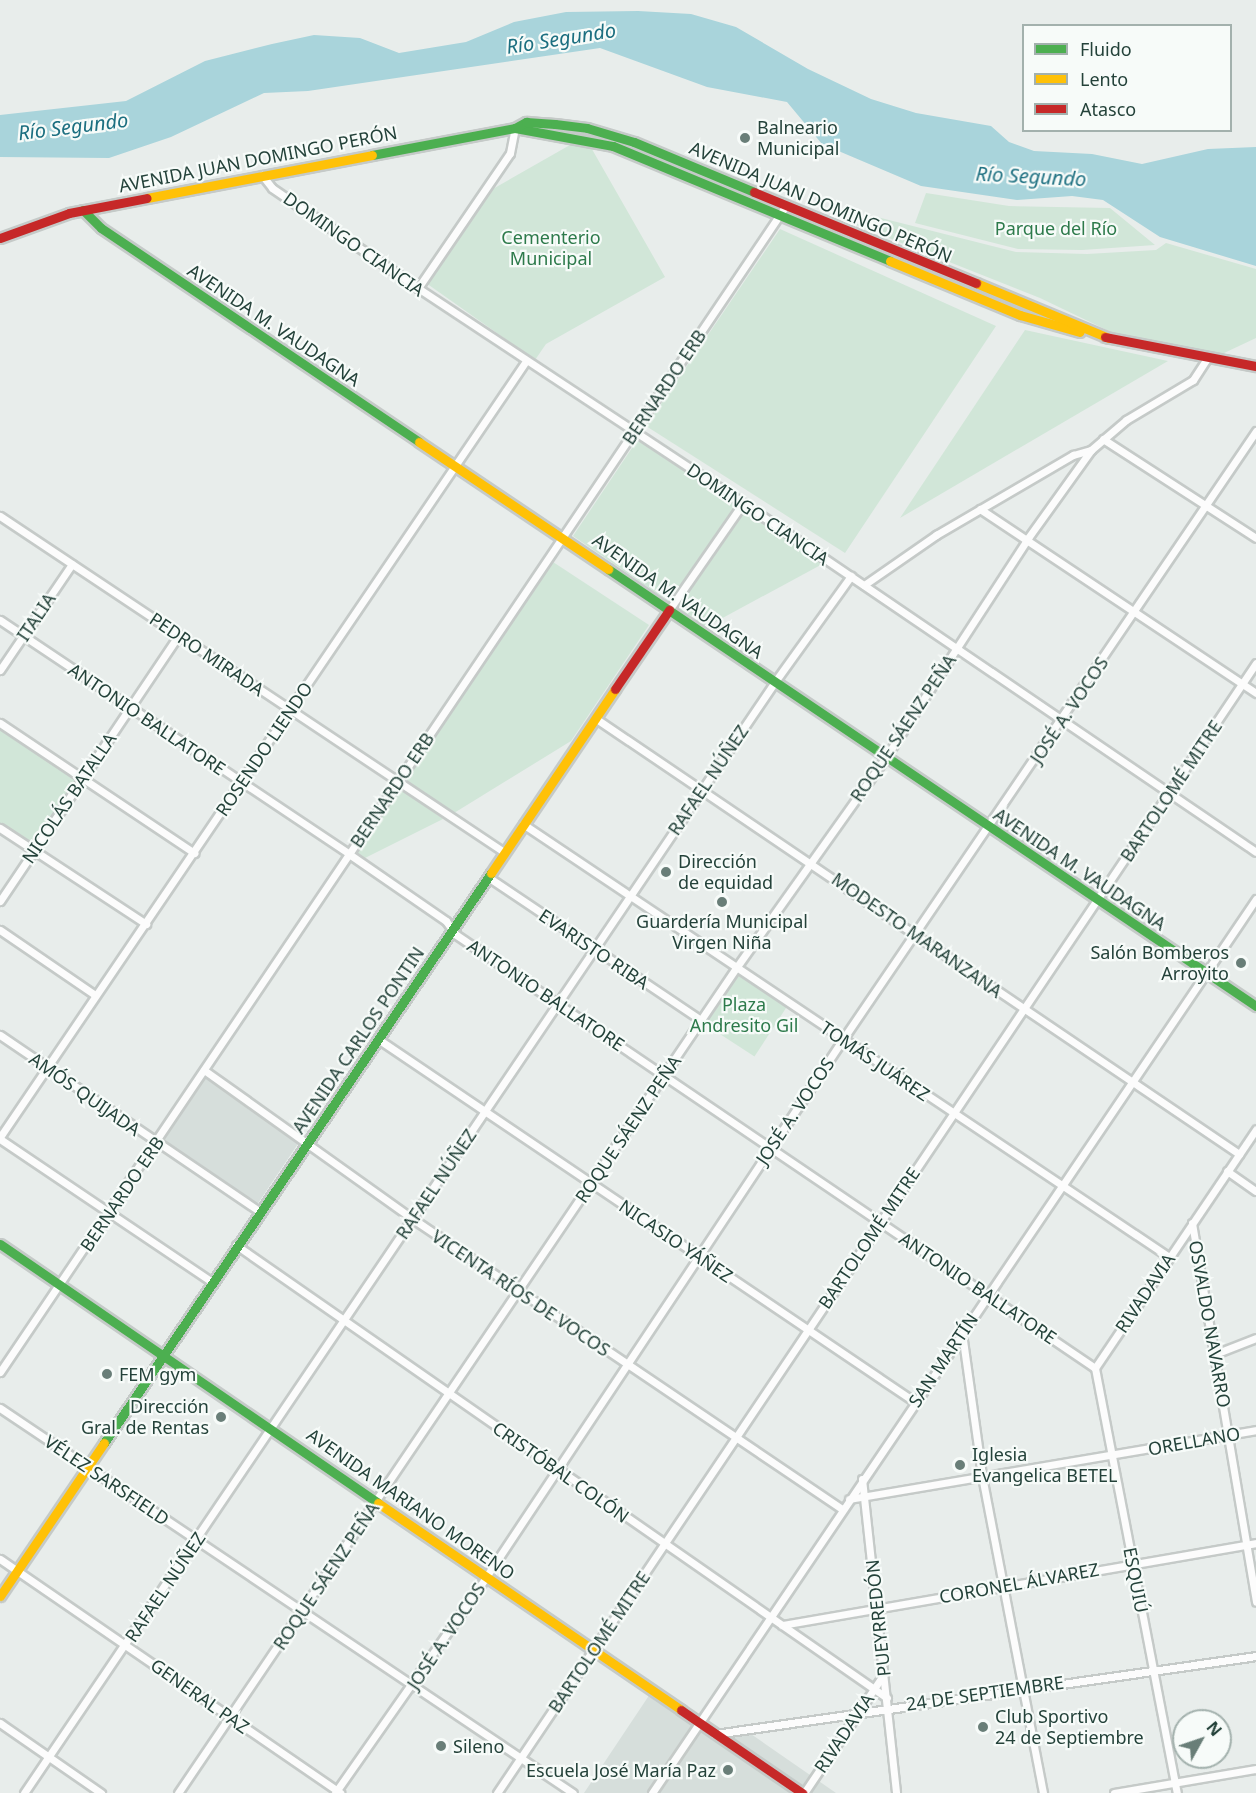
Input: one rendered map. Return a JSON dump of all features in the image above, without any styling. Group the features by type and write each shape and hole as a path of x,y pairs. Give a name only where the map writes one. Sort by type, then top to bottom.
{"main road":[{"name":"AVENIDA JUAN DOMINGO PERÓN","path":"0,240 38,222 83,210 262,174 515,128 614,146 782,212 1020,315 1109,338 1256,366"},
{"name":"AVENIDA M. VAUDAGNA","path":"83,210 101,228 455,467 563,537 774,683 1256,1006"},
{"name":"AVENIDA CARLOS PONTIN","path":"0,1596 669,610"},
{"name":"AVENIDA MARIANO MORENO","path":"0,1244 273,1428 593,1651 803,1793"}],"street":[{"path":"418,288 510,153 515,128"},
{"name":"DOMINGO CIANCIA","path":"262,174 272,188 418,288 743,503 1256,852"},
{"name":"BERNARDO ERB","path":"0,1372 62,1284 782,212"},
{"name":"ROQUE SÁENZ PEÑA","path":"178,1793 736,968 886,757 1028,538 1091,450 1126,420 1193,380 1208,357"},
{"name":"ROSENDO LIENDO","path":"0,1138 526,361"},
{"name":"JOSÉ A. VOCOS","path":"337,1792 486,1577 843,1039 989,828 1256,431"},
{"path":"1103,439 1207,504 1256,538"},
{"path":"864,585 980,509 1073,455 1091,450"},
{"name":"AVENIDA CARLOS PONTIN","path":"669,610 743,503"},
{"path":"980,509 1028,538 1256,693"},
{"name":"PEDRO MIRADA","path":"0,516 504,852"},
{"name":"ITALIA","path":"0,670 72,564"},
{"name":"RAFAEL NÚÑEZ","path":"24,1793 273,1428 629,896 774,683 851,576"},
{"name":"ANTONIO BALLATORE","path":"0,620 349,854 446,921 452,930 557,1004 665,1074 1095,1368"},
{"name":"NICOLÁS BATALLA","path":"0,901 178,635"},
{"name":"BARTOLOMÉ MITRE","path":"497,1793 1256,663"},
{"name":"MODESTO MARANZANA","path":"595,718 703,788 1239,1154"},
{"path":"0,723 194,853"},
{"name":"TOMÁS JUÁREZ","path":"523,824 1060,1188 1169,1257"},
{"path":"0,828 146,924"},
{"name":"EVARISTO RIBA","path":"488,877 701,1020"},
{"name":"SAN MARTÍN","path":"652,1793 701,1724 862,1479 1256,898"},
{"path":"0,930 95,995"},
{"name":"AMÓS QUIJADA","path":"0,1035 260,1212"},
{"name":"NICASIO YÁÑEZ","path":"378,1039 915,1402"},
{"name":"VICENTA RÍOS DE VOCOS","path":"204,1070 412,1219 842,1509"},
{"name":"RIVADAVIA","path":"1095,1368 1256,1129"},
{"path":"0,1138 212,1282"},
{"path":"1227,1172 1256,1191"},
{"name":"OSVALDO NAVARRO","path":"1192,1223 1256,1602"},
{"name":"CRISTÓBAL COLÓN","path":"236,1245 886,1698"},
{"path":"962,1333 982,1476 1043,1793"},
{"path":"1215,1354 1256,1338"},
{"name":"ESQUIÚ","path":"1095,1368 1114,1455 1132,1563 1177,1793"},
{"name":"VÉLEZ SARSFIELD","path":"0,1408 411,1687 522,1757 573,1793"},
{"name":"ORELLANO","path":"849,1499 1256,1430"},
{"name":"PUEYRREDÓN","path":"862,1479 886,1698 889,1707 896,1793"},
{"name":"CORONEL ÁLVAREZ","path":"782,1625 1256,1543"},
{"name":"GENERAL PAZ","path":"0,1559 337,1792"},
{"name":"24 DE SEPTIEMBRE","path":"715,1734 1021,1687 1256,1656"},
{"name":"RIVADAVIA","path":"803,1793 884,1674"},
{"path":"0,1723 101,1793"},
{"path":"1114,1793 1256,1769"}],"shaded area":[{"path":"205,1076 300,1140 256,1207 160,1142"},
{"path":"650,1694 712,1738 748,1732 836,1793 584,1793"}],"green space":[{"name":"Cementerio Municipal","path":"577,141 589,144 665,277 546,344 535,360 426,283 491,190"},
{"name":"Parque del Río","path":"926,193 1009,206 1110,208 1155,245 1082,250 1018,249 915,223"},
{"path":"873,216 1016,252 1087,254 1156,250 1166,243 1256,269 1256,338 1222,354 1113,333 1040,298 856,225"},
{"path":"780,229 996,326 845,553 646,426"},
{"path":"1025,330 1168,361 900,518"},
{"path":"638,439 828,561 706,627 573,536"},
{"path":"553,562 649,625 571,741 454,813 405,780"},
{"path":"0,725 79,778 33,848 0,826"},
{"path":"399,788 443,819 363,859 355,853"},
{"name":"Plaza Andresito Gil","path":"736,973 787,1006 754,1057 703,1023"}],"water":[{"name":"Río Segundo","path":"638,11 691,14 736,27 808,69 871,99 916,113 991,126 1009,142 1034,151 1092,154 1142,164 1208,149 1256,147 1256,266 1160,237 1103,200 1072,196 1017,200 921,186 822,144 787,102 707,87 600,48 308,91 264,93 171,137 109,158 0,157 0,115 126,101 205,61 272,44 314,35 360,38 399,53 466,42 514,22 566,12"}],"traffic: fast":[{"path":"372,155 515,128 526,122 555,124 587,128 634,142 754,192"},
{"path":"515,128 613,146 890,261"},
{"path":"83,210 101,228 419,442"},
{"path":"608,569 1256,1006"},
{"path":"104,1443 491,873"},
{"path":"0,1244 378,1503"}],"traffic: slow":[{"path":"147,198 372,155"},
{"path":"890,261 1020,315 1080,332"},
{"path":"976,283 1109,338"},
{"path":"419,442 608,569"},
{"path":"491,873 615,689"},
{"path":"0,1596 104,1443"},
{"path":"378,1503 681,1710"}],"traffic: jam":[{"path":"754,192 976,283"},
{"path":"0,238 69,213 147,198"},
{"path":"1105,337 1256,366"},
{"path":"615,689 669,610"},
{"path":"681,1710 802,1793"}],"place":[{"name":"Balneario Municipal","path":"745,138"},
{"name":"Dirección de equidad","path":"666,872"},
{"name":"Guardería Municipal Virgen Niña","path":"722,902"},
{"name":"Salón Bomberos Arroyito","path":"1241,963"},
{"name":"FEM gym","path":"107,1374"},
{"name":"Dirección Gral. de Rentas","path":"221,1417"},
{"name":"Iglesia Evangelica BETEL","path":"960,1465"},
{"name":"Club Sportivo 24 de Septiembre","path":"983,1727"},
{"name":"Sileno","path":"441,1746"},
{"name":"Escuela José María Paz","path":"728,1770"}]}
